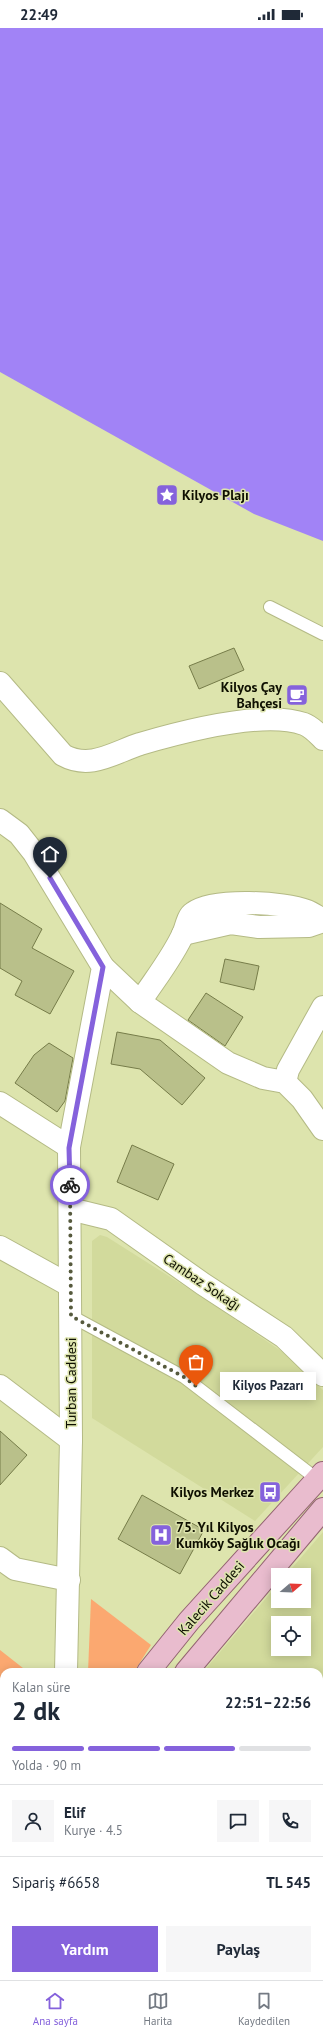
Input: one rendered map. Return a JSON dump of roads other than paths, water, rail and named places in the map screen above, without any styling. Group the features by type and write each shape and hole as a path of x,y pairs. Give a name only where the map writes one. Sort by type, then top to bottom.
{"main road":[{"name":"Kalecik Caddesi","path":"151,1668 189,1621 321,1478"},
{"name":"Kalecik Caddesi","path":"189,1668 323,1509"}],"street":[{"path":"0,683 62,755 74,761 83,762 104,758 139,745 201,729 267,720 289,721 305,725 314,730 323,739"},
{"path":"0,820 19,834 34,853 103,967 140,1002 228,1063 263,1078 285,1082 316,1110 323,1129"},
{"path":"140,1002 183,934 192,914 205,907 236,902 278,905 306,911 323,920"},
{"name":"Turban Caddesi","path":"66,1668 71,1440 69,1148 103,967"},
{"path":"285,1082 288,1070 323,1007"},
{"path":"0,1103 69,1148"},
{"name":"Cambaz Sokağı","path":"70,1209 111,1219 203,1284 284,1337 323,1375"},
{"path":"0,1247 69,1285"},
{"path":"0,1386 71,1440"},
{"path":"0,1558 15,1570 69,1580"}],"lane":[{"path":"270,607 323,634"},
{"path":"71,1316 184,1377 321,1478"}],"place":[{"name":"Kilyos Plajı","path":"167,495"},
{"name":"Kilyos Çay Bahçesi","path":"297,695"},
{"name":"Kilyos Pazarı","path":"196,1386"},
{"name":"Kilyos Merkez","path":"270,1492"},
{"name":"75. Yıl Kilyos Kumköy Sağlık Ocağı","path":"161,1535"}]}
